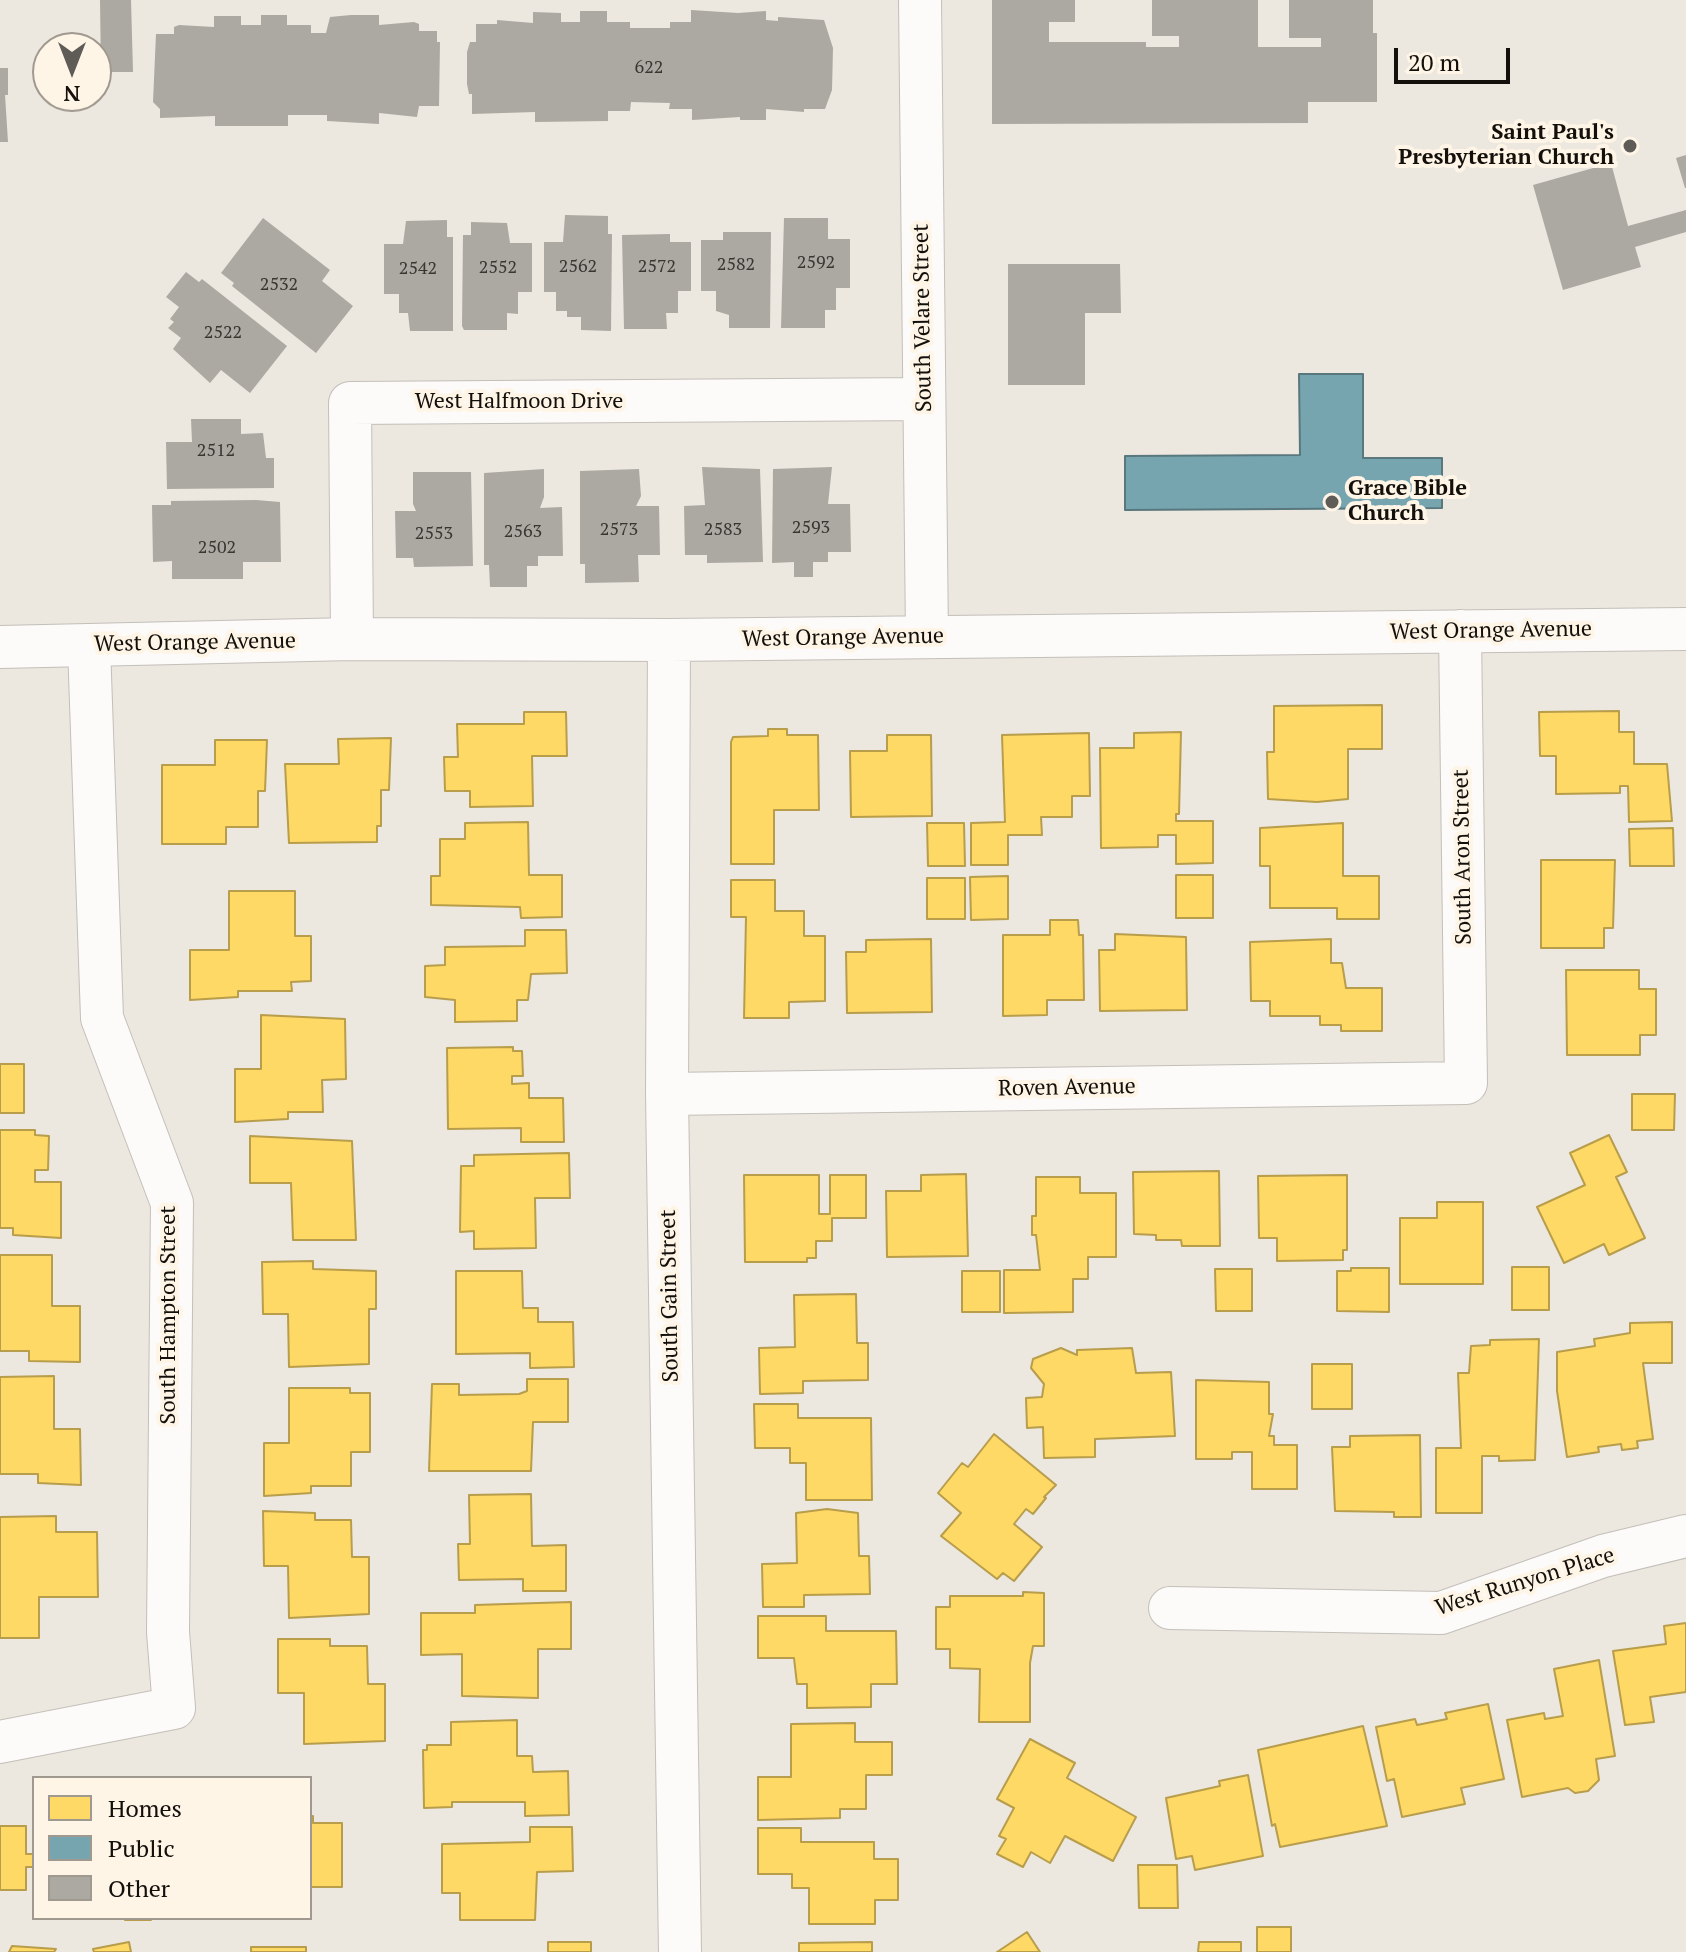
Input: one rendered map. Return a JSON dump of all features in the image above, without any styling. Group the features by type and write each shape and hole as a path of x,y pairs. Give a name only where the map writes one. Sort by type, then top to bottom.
{"street":[{"name":"South Velare Street","path":"920,0 927,637"},
{"name":"West Halfmoon Drive","path":"352,639 350,403 924,399"},
{"name":"West Orange Avenue","path":"0,647 352,639 669,640 1686,629"},
{"name":"South Aron Street","path":"1460,631 1466,1083"},
{"name":"South Gain Street","path":"669,640 667,1094 680,1952"},
{"name":"South Hampton Street","path":"0,1742 174,1708 168,1632 172,1203 102,1018 89,646"},
{"name":"Roven Avenue","path":"667,1094 1466,1083"},
{"name":"West Runyon Place","path":"1170,1608 1441,1613 1603,1556 1686,1536"}],"building: Homes":[{"path":"1382,705 1382,749 1348,749 1348,799 1317,802 1268,799 1267,752 1274,752 1274,706"},
{"path":"1619,711 1619,732 1634,732 1634,764 1667,764 1672,821 1629,822 1628,786 1620,786 1620,793 1556,794 1556,756 1540,756 1539,712"},
{"path":"524,712 566,712 567,756 532,756 533,806 470,807 470,791 445,791 444,757 458,757 457,724 524,724"},
{"path":"768,729 787,729 787,735 818,735 819,810 774,810 774,864 731,864 731,742 733,737 768,736"},
{"path":"1181,732 1179,814 1176,814 1176,821 1213,821 1213,863 1176,864 1176,835 1158,835 1158,847 1101,848 1100,748 1134,748 1134,733"},
{"path":"1089,733 1090,796 1072,796 1072,817 1041,817 1042,835 1008,835 1008,865 971,865 971,823 1005,822 1002,735"},
{"path":"887,735 931,735 932,816 851,817 850,751 887,751"},
{"path":"391,738 389,790 381,790 381,826 377,826 377,842 289,843 285,764 339,764 338,739"},
{"path":"215,740 267,740 265,791 258,791 258,827 226,827 226,844 162,844 162,765 215,765"},
{"path":"528,822 529,875 562,875 562,917 521,918 520,907 431,905 431,876 440,876 440,839 465,839 465,823"},
{"path":"927,823 964,823 965,866 928,866"},
{"path":"1343,823 1343,876 1379,876 1379,919 1337,919 1337,908 1270,908 1270,866 1260,866 1260,828"},
{"path":"1673,828 1674,866 1630,866 1629,829"},
{"path":"1541,860 1615,860 1613,928 1604,928 1604,948 1541,948"},
{"path":"1176,875 1213,875 1213,918 1176,918"},
{"path":"1008,876 1008,919 971,920 970,877"},
{"path":"927,878 965,878 965,919 927,919"},
{"path":"731,880 775,880 775,911 804,911 804,936 825,936 825,1001 789,1002 789,1018 744,1018 746,917 731,917"},
{"path":"229,891 295,891 295,936 311,936 311,981 291,982 292,991 238,991 238,997 190,1000 190,950 229,950"},
{"path":"1050,920 1078,920 1079,935 1083,935 1084,1000 1047,1000 1047,1015 1003,1016 1003,935 1050,935"},
{"path":"525,930 566,930 567,973 531,974 528,1000 517,1000 517,1021 455,1022 455,1000 425,997 425,966 445,965 445,947 525,946"},
{"path":"1115,934 1186,937 1187,1010 1100,1011 1099,950 1115,950"},
{"path":"931,939 932,1012 847,1013 846,952 866,952 866,940"},
{"path":"1331,939 1331,963 1342,963 1346,988 1382,988 1382,1031 1341,1031 1341,1025 1320,1025 1320,1016 1270,1016 1270,1001 1251,1001 1250,942"},
{"path":"1566,970 1639,970 1639,989 1656,989 1656,1035 1640,1035 1640,1055 1567,1055"},
{"path":"261,1015 345,1019 346,1079 322,1080 323,1112 288,1112 288,1119 235,1122 235,1069 261,1069"},
{"path":"513,1047 513,1051 522,1051 523,1076 512,1076 512,1084 529,1083 529,1098 563,1098 564,1142 521,1142 521,1128 448,1129 447,1048"},
{"path":"0,1064 24,1064 24,1113 0,1113"},
{"path":"1632,1094 1675,1094 1674,1130 1632,1130"},
{"path":"0,1130 35,1130 35,1135 49,1136 48,1170 35,1170 35,1182 61,1182 61,1238 13,1235 13,1228 0,1228"},
{"path":"1609,1135 1627,1172 1616,1177 1645,1238 1609,1255 1604,1244 1564,1263 1537,1207 1585,1185 1570,1153"},
{"path":"250,1136 352,1141 356,1240 293,1240 291,1183 250,1183"},
{"path":"569,1153 570,1198 535,1198 536,1248 474,1249 474,1231 460,1232 461,1166 474,1166 474,1155"},
{"path":"1219,1171 1220,1246 1182,1246 1181,1240 1156,1240 1156,1235 1134,1234 1133,1172"},
{"path":"966,1174 968,1256 887,1257 886,1191 921,1191 921,1175"},
{"path":"744,1175 819,1175 819,1214 830,1214 830,1175 866,1175 866,1218 832,1218 832,1241 816,1241 816,1258 807,1258 807,1262 745,1262"},
{"path":"1347,1175 1347,1250 1343,1250 1343,1260 1277,1261 1277,1238 1259,1238 1258,1176"},
{"path":"1036,1177 1080,1177 1080,1193 1116,1193 1116,1257 1088,1257 1088,1279 1073,1279 1073,1312 1004,1313 1004,1270 1040,1270 1036,1235 1032,1235 1032,1216 1036,1216"},
{"path":"1437,1202 1483,1202 1483,1284 1400,1284 1400,1218 1437,1218"},
{"path":"0,1255 52,1255 52,1306 80,1306 80,1362 29,1361 29,1351 0,1351"},
{"path":"313,1261 313,1269 376,1271 376,1309 369,1309 369,1364 289,1367 288,1314 263,1314 262,1262"},
{"path":"1512,1267 1549,1267 1549,1310 1512,1310"},
{"path":"1351,1268 1389,1268 1389,1312 1337,1311 1337,1271 1351,1271"},
{"path":"1215,1269 1252,1269 1252,1311 1216,1311"},
{"path":"456,1271 522,1271 523,1308 538,1308 538,1322 573,1322 574,1367 530,1368 530,1353 456,1354"},
{"path":"962,1271 1000,1271 1000,1312 962,1312"},
{"path":"856,1294 857,1343 868,1343 868,1380 803,1381 803,1393 760,1394 759,1348 795,1347 794,1295"},
{"path":"1672,1322 1672,1363 1643,1363 1653,1439 1637,1441 1638,1448 1622,1450 1621,1444 1598,1447 1599,1452 1567,1457 1557,1391 1557,1352 1595,1346 1594,1339 1630,1333 1630,1323"},
{"path":"1539,1339 1535,1460 1499,1461 1499,1456 1482,1456 1482,1513 1436,1513 1436,1448 1461,1448 1458,1373 1469,1373 1471,1346 1490,1345 1490,1340"},
{"path":"1061,1348 1077,1355 1077,1350 1132,1348 1136,1373 1171,1372 1175,1436 1095,1439 1095,1457 1044,1458 1043,1427 1027,1428 1026,1398 1042,1397 1044,1384 1031,1368 1033,1359"},
{"path":"1312,1364 1352,1364 1352,1409 1312,1409"},
{"path":"54,1376 54,1429 80,1429 81,1485 38,1483 38,1474 0,1474 0,1377"},
{"path":"527,1379 568,1379 568,1422 533,1422 531,1471 429,1471 432,1384 459,1384 459,1395 519,1394 527,1391"},
{"path":"1196,1380 1269,1382 1269,1414 1273,1414 1269,1436 1274,1436 1274,1445 1297,1445 1297,1489 1252,1489 1252,1452 1232,1452 1232,1459 1196,1459"},
{"path":"289,1388 350,1388 350,1393 370,1393 370,1452 351,1452 351,1486 311,1486 311,1493 264,1496 264,1443 289,1443"},
{"path":"754,1404 798,1404 798,1418 871,1418 872,1500 806,1500 806,1463 790,1463 790,1448 755,1448"},
{"path":"994,1434 1056,1485 1033,1514 1026,1509 1014,1524 1042,1547 1014,1581 1003,1573 997,1579 941,1536 961,1513 938,1493 962,1463 968,1467"},
{"path":"1420,1435 1421,1517 1394,1517 1394,1512 1335,1511 1332,1447 1350,1447 1350,1436"},
{"path":"531,1494 532,1546 566,1545 566,1591 523,1591 523,1579 459,1580 458,1544 470,1544 469,1495"},
{"path":"827,1509 858,1513 859,1556 869,1556 870,1594 804,1595 804,1607 763,1607 762,1564 797,1563 796,1513"},
{"path":"263,1511 315,1513 315,1520 351,1520 352,1557 369,1557 369,1614 289,1618 288,1566 264,1566"},
{"path":"56,1516 56,1532 97,1532 98,1597 39,1597 39,1638 0,1638 0,1517"},
{"path":"1023,1592 1044,1593 1044,1646 1033,1646 1030,1663 1030,1722 979,1722 980,1669 950,1668 950,1649 936,1649 936,1607 950,1607 950,1596 1023,1596"},
{"path":"571,1602 571,1649 538,1649 538,1698 462,1696 462,1654 421,1655 421,1613 475,1613 475,1605"},
{"path":"758,1616 826,1616 826,1631 896,1631 897,1684 871,1684 871,1707 807,1708 807,1684 797,1684 794,1658 758,1658"},
{"path":"1686,1623 1686,1692 1650,1697 1654,1722 1625,1725 1613,1651 1666,1644 1664,1626"},
{"path":"278,1639 330,1639 330,1646 367,1646 368,1684 385,1684 385,1741 304,1744 304,1693 278,1693"},
{"path":"1599,1660 1615,1756 1596,1759 1599,1780 1588,1791 1575,1793 1568,1788 1522,1797 1507,1720 1544,1713 1545,1719 1563,1716 1554,1669"},
{"path":"1488,1704 1504,1779 1461,1788 1465,1804 1402,1817 1394,1779 1387,1781 1376,1727 1415,1719 1417,1725 1447,1719 1445,1713"},
{"path":"517,1720 517,1756 532,1756 533,1772 568,1771 569,1815 525,1816 525,1802 452,1802 452,1807 424,1808 423,1750 427,1750 427,1745 451,1745 451,1722"},
{"path":"855,1723 855,1742 892,1742 892,1775 866,1775 866,1809 840,1809 840,1818 758,1820 758,1777 791,1777 791,1724"},
{"path":"1363,1726 1387,1826 1280,1847 1275,1824 1272,1826 1258,1750"},
{"path":"1030,1739 1075,1763 1067,1778 1136,1817 1113,1861 1065,1836 1050,1863 1031,1852 1023,1867 997,1854 1006,1839 999,1836 1014,1808 997,1799"},
{"path":"1248,1775 1263,1856 1195,1870 1192,1856 1176,1859 1166,1798 1220,1786 1219,1781"},
{"path":"312,1816 313,1823 342,1823 342,1887 312,1887"},
{"path":"0,1826 26,1826 26,1854 32,1854 32,1867 26,1867 26,1890 0,1890"},
{"path":"530,1827 572,1827 573,1871 537,1872 535,1920 460,1920 460,1893 442,1893 442,1844 530,1842"},
{"path":"758,1828 801,1828 801,1842 874,1842 874,1859 898,1859 898,1900 875,1900 875,1924 809,1924 809,1888 792,1888 792,1874 758,1874"},
{"path":"1138,1865 1177,1865 1178,1908 1139,1908"},
{"path":"1257,1927 1291,1927 1291,1952 1257,1952"},
{"path":"1027,1932 1040,1952 997,1952"},
{"path":"129,1942 131,1952 94,1952 93,1949"},
{"path":"548,1942 591,1942 591,1952 548,1952"},
{"path":"872,1942 872,1952 799,1952 799,1943"},
{"path":"1199,1942 1241,1942 1241,1952 1198,1952"},
{"path":"12,1946 56,1949 54,1952 9,1952"},
{"path":"251,1947 306,1947 306,1952 251,1952"}],"building: Public":[{"path":"1299,374 1363,374 1363,458 1442,458 1442,508 1125,510 1125,456 1300,455"}],"building: Other":[{"path":"100,0 131,0 133,72 112,72 112,32 100,32"},
{"path":"992,0 1075,0 1075,22 1049,22 1049,42 1146,42 1146,47 1179,47 1179,36 1152,36 1152,0 1258,0 1258,47 1321,47 1321,38 1289,38 1289,0 1373,0 1373,33 1377,33 1377,102 1308,102 1308,123 992,124"},
{"path":"691,10 766,11 766,20 778,21 778,17 824,20 833,48 832,90 825,109 804,109 804,112 766,109 766,120 740,120 740,117 692,120 692,109 669,109 670,103 631,102 630,111 608,111 608,121 535,122 535,112 472,114 472,94 469,94 467,84 467,52 470,42 476,42 476,24 497,24 497,20 533,23 533,12 561,13 561,22 580,22 580,11 607,11 607,22 630,22 630,28 670,28 670,22 691,22"},
{"path":"261,15 287,15 287,25 311,25 311,33 326,33 330,17 351,15 379,15 379,25 414,22 419,24 419,31 437,31 437,42 440,42 439,106 419,106 417,117 379,113 379,124 327,121 327,115 288,115 288,126 215,126 215,116 160,118 160,109 153,102 156,34 174,34 174,27 179,25 214,27 214,16 241,16 241,25 261,25"},
{"path":"0,68 8,68 8,95 5,95 8,142 0,142"},
{"path":"1686,155 1686,188 1685,188 1676,158"},
{"path":"1611,163 1628,226 1686,210 1686,232 1635,247 1641,267 1563,290 1533,185"},
{"path":"565,215 608,216 608,234 612,234 611,331 581,330 581,317 567,317 567,311 556,311 556,292 544,292 544,242 563,242"},
{"path":"263,218 330,270 322,281 353,306 316,353 232,286 234,283 221,273"},
{"path":"784,218 828,218 828,239 850,239 850,288 836,288 836,310 825,310 825,328 781,328"},
{"path":"447,220 447,237 453,237 453,331 410,331 408,313 399,313 399,294 384,294 384,244 403,244 406,221"},
{"path":"471,222 507,223 510,243 532,243 532,292 518,292 518,314 507,313 507,330 464,330 462,326 463,235 471,235"},
{"path":"723,232 771,232 770,328 729,328 729,315 716,311 716,291 701,291 701,240 723,240"},
{"path":"670,234 670,242 691,242 691,291 678,291 678,313 666,313 667,329 624,329 622,235"},
{"path":"1008,264 1120,264 1121,313 1085,313 1085,385 1008,385"},
{"path":"186,272 199,282 202,279 287,346 250,393 221,370 210,383 173,349 181,338 168,328 174,322 170,319 179,307 166,297"},
{"path":"191,419 241,419 241,434 263,433 266,458 274,458 274,488 167,489 166,442 192,442"},
{"path":"702,467 760,469 763,562 707,563 707,555 685,555 684,506 705,505"},
{"path":"832,467 828,504 850,504 851,552 828,552 828,562 813,562 813,577 794,577 794,562 772,563 773,469"},
{"path":"544,469 544,497 540,508 562,507 563,556 538,556 538,566 527,566 527,587 490,587 489,565 484,565 484,473"},
{"path":"639,469 641,496 636,506 659,506 660,555 638,555 639,582 585,583 585,564 580,564 580,471"},
{"path":"413,472 471,472 473,566 414,567 413,558 396,558 395,511 416,511 413,504"},
{"path":"171,501 280,502 281,562 243,562 243,579 172,579 172,561 153,562 152,505 171,505"}],"place":[{"name":"Saint Paul's Presbyterian Church","path":"1630,146"},
{"name":"Grace Bible Church","path":"1332,502"}]}
